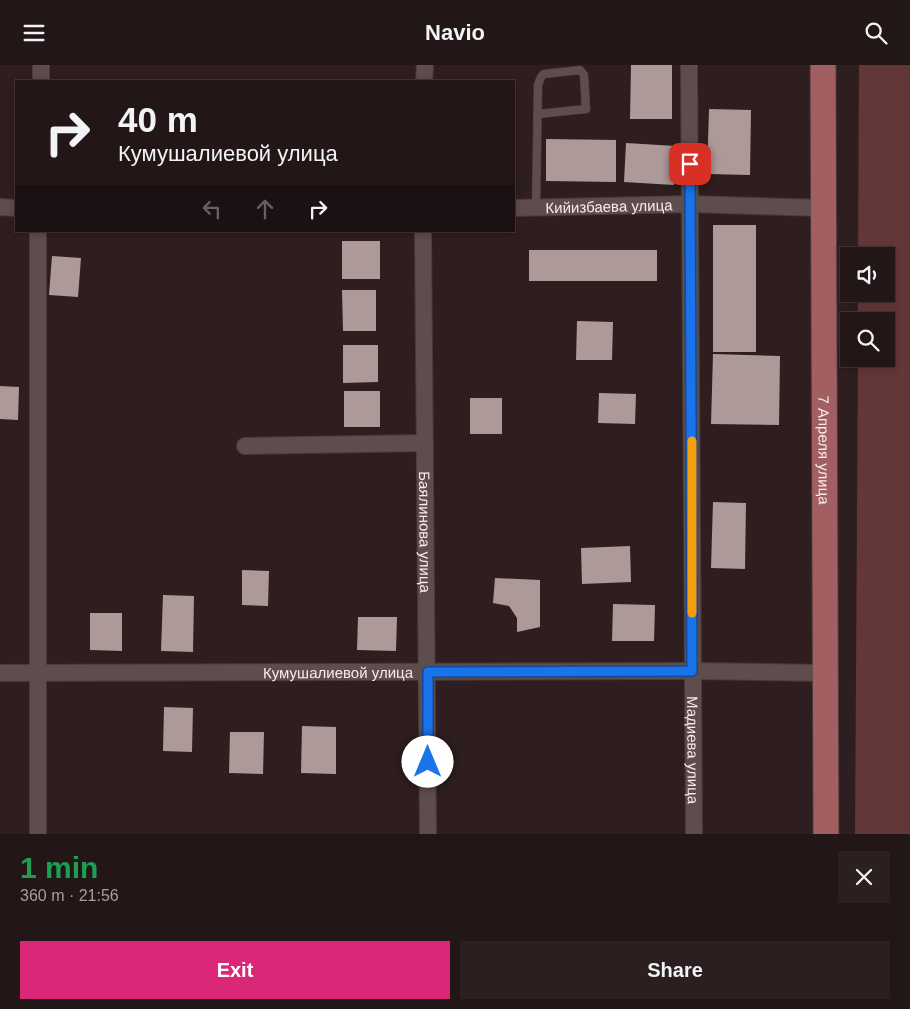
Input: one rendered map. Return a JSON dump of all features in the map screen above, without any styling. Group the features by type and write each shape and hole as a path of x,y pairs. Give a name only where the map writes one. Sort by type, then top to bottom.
{"main road":[{"name":"7 Апреля улица","path":"823,65 826,834"}],"street":[{"path":"41,65 41,80"},
{"path":"424,80 425,65"},
{"name":"Мадиева улица","path":"689,65 694,834"},
{"name":"Кийизбаева улица","path":"515,208 691,204 823,208"},
{"path":"0,207 15,207"},
{"path":"38,232 38,834"},
{"name":"Баялинова улица","path":"423,232 428,834"},
{"path":"245,446 425,443"},
{"name":"Кумушалиевой улица","path":"0,673 692,671 825,673"}],"lane":[{"path":"536,207 538,114 540,77 544,74 580,70 584,75 586,109 538,114"}],"shaded area":[{"path":"859,65 910,65 910,834 855,834 858,367 895,367 895,312 858,312 858,302 895,302 895,247 858,247"}],"building":[{"path":"631,65 672,65 672,119 630,119"},
{"path":"709,109 751,110 750,175 707,174"},
{"path":"546,139 616,140 616,182 546,181"},
{"path":"626,143 676,146 674,185 624,182"},
{"path":"713,225 756,225 756,352 713,352"},
{"path":"342,241 380,241 380,279 342,279"},
{"path":"529,250 657,250 657,281 529,281"},
{"path":"52,256 81,258 78,297 49,295"},
{"path":"342,290 376,290 376,331 343,331"},
{"path":"577,321 613,322 612,360 576,360"},
{"path":"343,345 378,345 378,382 343,383"},
{"path":"713,354 780,356 779,425 711,424"},
{"path":"0,386 19,387 18,420 0,419"},
{"path":"344,391 380,391 380,427 344,427"},
{"path":"599,393 636,394 635,424 598,423"},
{"path":"470,398 502,398 502,434 470,434"},
{"path":"713,502 746,503 745,569 711,568"},
{"path":"630,546 631,582 582,584 581,548"},
{"path":"242,570 269,571 268,606 242,605"},
{"path":"495,578 540,580 540,627 517,632 517,618 509,606 493,603"},
{"path":"163,595 194,596 193,652 161,651"},
{"path":"613,604 655,605 654,641 612,641"},
{"path":"90,613 122,613 122,651 90,650"},
{"path":"358,617 397,617 396,651 357,650"},
{"path":"164,707 193,708 192,752 163,751"},
{"path":"302,726 336,727 336,774 301,773"},
{"path":"230,732 264,732 263,774 229,773"}],"slow traffic":[{"path":"692,441 692,613"}],"route":[{"path":"428,762 428,672 692,671 690,164"}]}
